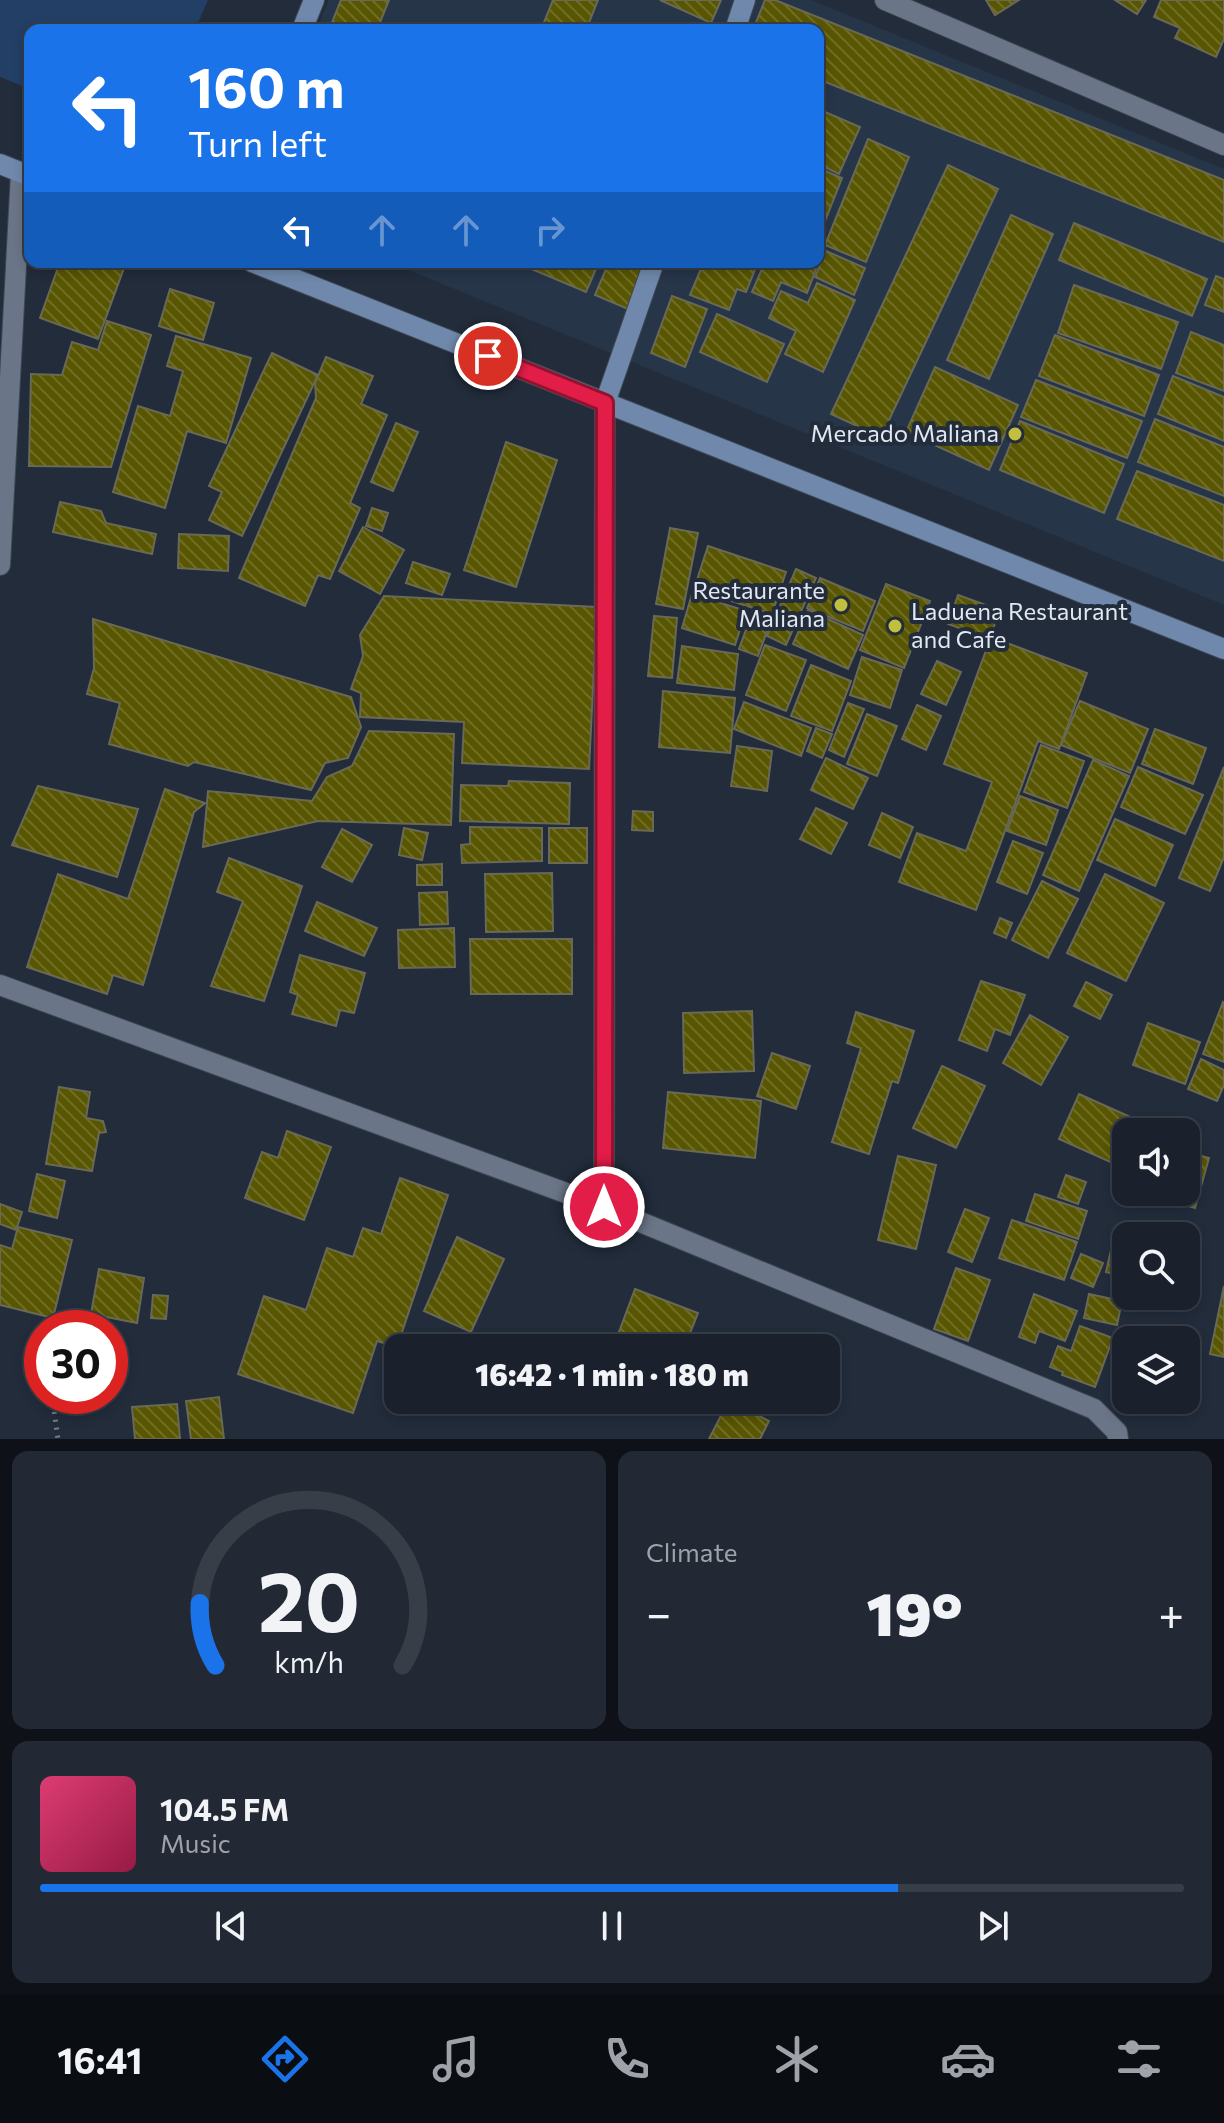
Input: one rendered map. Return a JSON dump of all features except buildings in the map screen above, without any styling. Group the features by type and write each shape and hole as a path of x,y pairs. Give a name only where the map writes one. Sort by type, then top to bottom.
{"street":[{"path":"304,24 314,0"},
{"path":"737,24 745,0"},
{"path":"885,0 1224,145"},
{"path":"0,164 24,175"},
{"path":"0,565 24,191"},
{"path":"267,268 1224,649"},
{"path":"604,1207 605,403 652,268"},
{"path":"0,985 604,1207 1094,1409 1117,1432 1118,1439"}],"path":[{"path":"55,1414 58,1439"}],"shaded area":[{"path":"0,0 208,0 198,24 24,24 24,87 0,77"},
{"name":"Mercado Maliana","path":"329,0 811,0 1224,169 1224,605 404,268 824,268 824,24 319,24"}],"place":[{"name":"Mercado Maliana","path":"1015,434"},
{"name":"Restaurante Maliana","path":"841,605"},
{"name":"Laduena Restaurant and Cafe","path":"895,626"}],"route":[{"path":"488,356 605,403 604,1207"}]}
